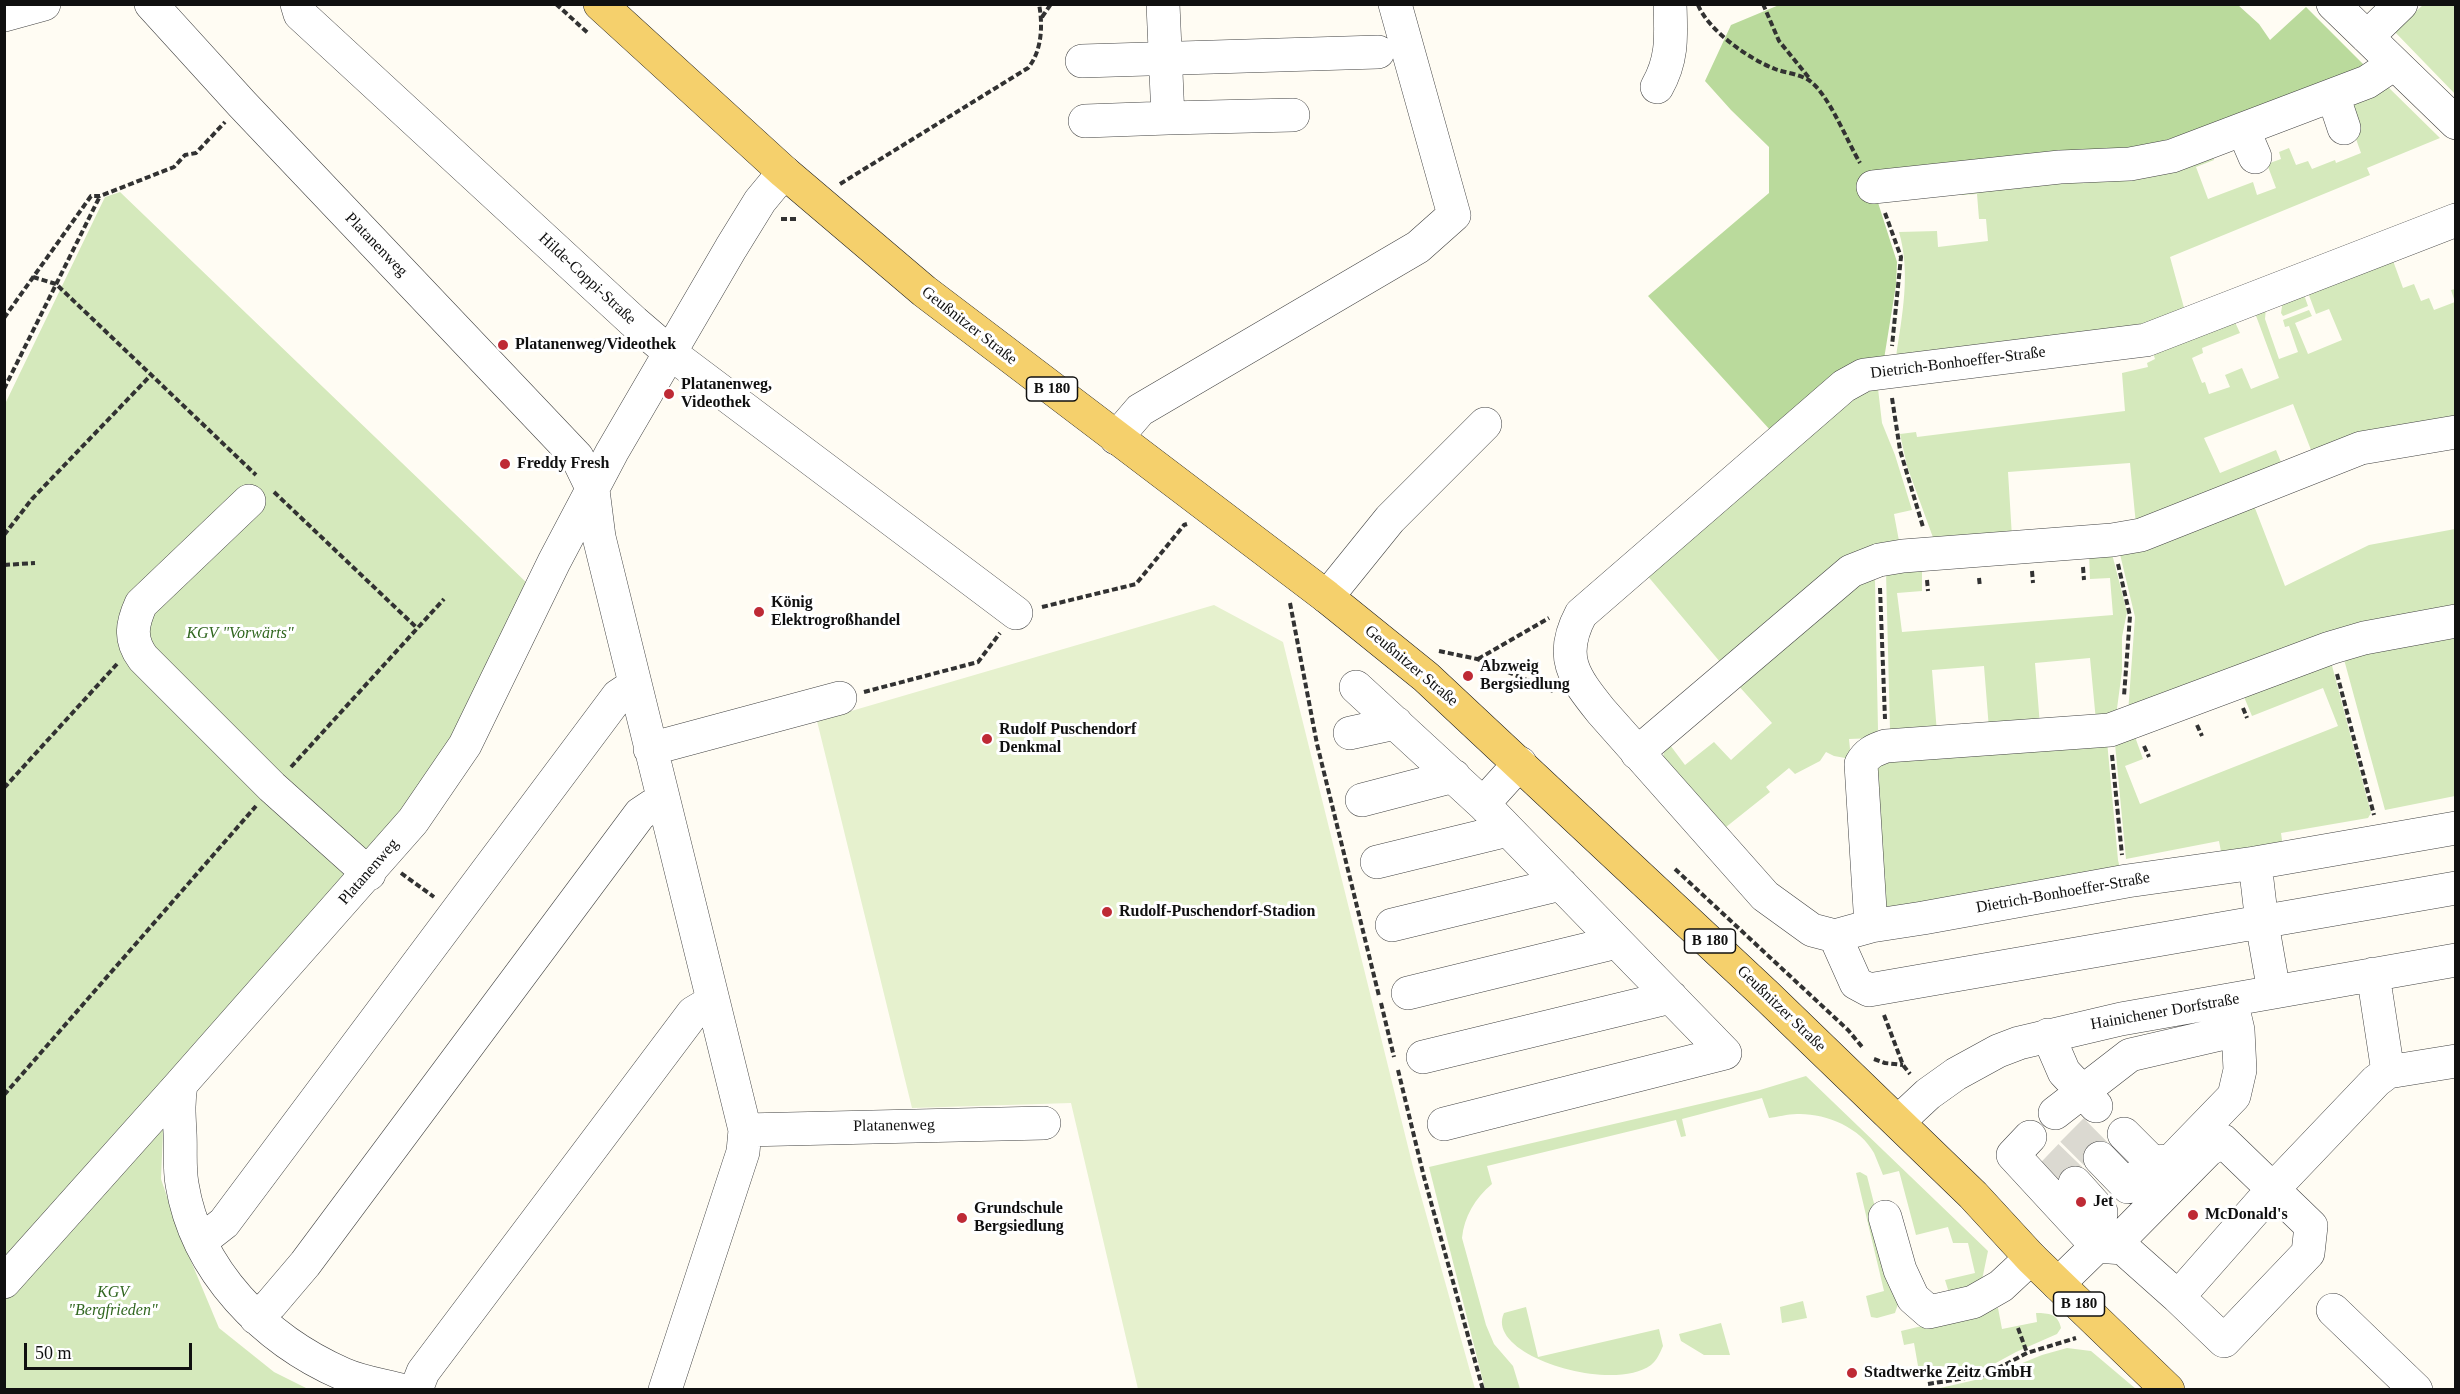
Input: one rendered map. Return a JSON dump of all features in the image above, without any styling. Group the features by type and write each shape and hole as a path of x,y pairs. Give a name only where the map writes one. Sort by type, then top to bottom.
{"main road":[{"name":"Geußnitzer Straße","path":"600,4 784,172 924,291 1327,597 1426,677 1667,900 1973,1195 2031,1258 2168,1389"}],"street":[{"path":"4,15 44,4"},
{"name":"Platanenweg","path":"151,4 242,104 577,457 594,490 599,537 651,749 651,808 714,1004 745,1130 743,1152 665,1389"},
{"name":"Hilde-Coppi-Straße","path":"297,4 300,14 669,352 1016,613"},
{"path":"1163,4 1168,118"},
{"path":"1116,438 1140,410 1418,247 1454,215 1395,4"},
{"path":"1657,87 1667,70 1671,37 1670,4"},
{"path":"2333,4 2456,123"},
{"path":"2367,37 2401,4"},
{"path":"1082,61 1166,56 1378,52"},
{"path":"1873,187 2060,167 2130,164 2249,143 2333,94 2367,82 2394,63"},
{"path":"2333,94 2344,128"},
{"path":"1085,122 1293,115"},
{"name":"Platanenweg","path":"4,1282 375,866 413,820 465,745 554,562 594,490 612,452 669,352 760,201 784,172"},
{"name":"Dietrich-Bonhoeffer-Straße","path":"2456,220 2146,340 1889,370 1864,375 1844,386 1581,614 1572,631 1568,651 1578,681 1637,753 1765,896 1812,930 1835,936 1872,926 2127,881 2255,864 2456,828"},
{"path":"1327,597 1390,519 1485,424"},
{"path":"1637,753 1851,571 1880,560 1925,554 2112,540 2140,535 2361,448 2456,432"},
{"path":"258,488 141,604 134,621 134,646 143,658 272,787 375,866"},
{"path":"1872,926 1861,764 1866,755 1886,746 1961,736 2068,728 2116,728 2330,648 2364,638 2456,621"},
{"path":"1356,687 1484,804 1725,1053 1444,1124"},
{"path":"201,1241 224,1223 458,914 618,696 635,688"},
{"path":"651,749 840,698"},
{"path":"1350,734 1396,723"},
{"path":"1484,804 1520,763"},
{"path":"1362,800 1454,776"},
{"path":"256,1318 272,1304 305,1264 651,808"},
{"path":"1377,862 1508,830"},
{"path":"2255,864 2274,992"},
{"path":"1392,925 1561,884"},
{"path":"1835,936 1856,983 1869,990 2456,888"},
{"path":"1408,993 1617,942"},
{"name":"Hainichener Dorfstraße","path":"1898,1122 1928,1094 1956,1074 1998,1051 2048,1035 2121,1018 2234,1015 2274,992 2456,960"},
{"path":"2373,974 2388,1072"},
{"path":"1423,1057 1671,997"},
{"path":"416,1389 423,1372 693,1013 714,1004"},
{"path":"2058,1284 2110,1247 2121,1238 2208,1150 2223,1141 2311,1226 2308,1253 2224,1341 2178,1297 2110,1247 2013,1155 2039,1146 2130,1055 2234,1015 2240,1070 2234,1096 2171,1161 2152,1162 2101,1212"},
{"path":"2048,1035 2064,1072 2089,1098"},
{"path":"2178,1297 2274,1188 2376,1081 2388,1072 2456,1061"},
{"path":"180,1084 177,1107 182,1183 201,1241 220,1276 256,1318 287,1342 344,1375 401,1389"},
{"name":"Platanenweg","path":"745,1130 1044,1123"},
{"path":"2124,1134 2152,1162"},
{"path":"2100,1158 2128,1187"},
{"path":"2076,1183 2101,1212 2110,1247"},
{"path":"1885,1217 1899,1270 1913,1298 1929,1312 1973,1302 2001,1286 2031,1258"},
{"path":"2333,1310 2416,1389"}],"path":[{"path":"821,204 841,183 1028,68 1038,51 1041,17 1039,4"},
{"path":"1041,17 1051,4"},
{"path":"1698,4 1719,32 1750,56 1765,65 1811,82"},
{"path":"1763,4 1772,31 1827,104 1873,187 1898,245 1902,268 1889,370 1900,450 1920,513 1925,554"},
{"path":"4,318 92,196 100,196 174,167 185,155 196,153 242,104"},
{"path":"4,389 100,196"},
{"path":"33,277 56,284 151,375 258,488 417,628"},
{"path":"4,535 32,499 151,375"},
{"path":"840,698 978,662 1016,613 1136,584 1184,525 1195,524 1208,508"},
{"path":"2112,540 2130,616 2116,728 2119,833"},
{"path":"1880,560 1886,746"},
{"path":"4,565 35,563"},
{"path":"4,1095 272,787 444,599"},
{"path":"1477,660 1580,600 1593,603"},
{"path":"4,788 134,646"},
{"path":"2330,648 2382,841"},
{"path":"1434,649 1477,660 1560,694"},
{"path":"375,866 458,914"},
{"path":"1874,989 1903,1065 1928,1094"},
{"path":"2018,1328 2027,1353"},
{"path":"1928,1384 1985,1375 2027,1353 2105,1329"}],"green space":[{"path":"1779,5 2238,5 2259,24 2270,40 2306,7 2363,64 2359,71 2261,108 2154,144 1873,187 1897,262 1896,285 1884,359 1771,431 1648,296 1769,193 1769,147 1705,81 1731,25"},
{"path":"2423,5 2455,5 2455,94 2394,31"},
{"path":"2386,85 2440,138 2367,168 2370,175 2170,257 2186,315 2132,328 1896,357 1905,279 1903,247 1899,232 1937,231 1938,247 1988,241 1986,219 1979,219 1977,194 1962,195 1961,188 2210,149 2214,160 2196,167 2208,199 2253,182 2257,195 2276,188 2267,164 2281,159 2279,152 2289,148 2296,165 2308,161 2312,169 2361,153 2345,108"},
{"name":"KGV \"Vorwärts\"","path":"120,192 529,585 456,734 396,824 5,1264 5,404 105,197"},
{"path":"2392,258 2403,288 2414,284 2421,301 2429,298 2434,310 2455,302 2455,420 2313,455 2293,404 2204,438 2220,473 2276,450 2283,467 2136,525 2130,463 2008,472 2012,537 1935,543 1907,466 1900,434 1916,432 1917,437 2125,411 2122,373 2148,367 2147,363 2155,359 2151,347 2234,320 2240,333 2202,348 2203,353 2192,358 2209,394 2230,387 2225,375 2242,368 2251,389 2279,378 2255,313 2266,308 2265,319 2279,359 2298,352 2289,326 2285,327 2283,320 2309,310 2312,316 2295,323 2308,354 2342,340 2329,309 2316,314 2307,290"},
{"path":"2455,289 2455,302 2451,290"},
{"path":"2303,292 2308,306 2283,316 2281,313 2283,300"},
{"path":"1877,380 1882,423 1895,455 1912,510 1894,514 1899,541 1726,669 1646,574"},
{"path":"2253,503 2285,586 2369,545 2455,529 2455,611 2128,713 2135,617 2119,550"},
{"path":"2111,550 2127,612 2122,637 2122,671 2116,716 2096,721 2090,658 2035,663 2040,726 1989,729 1984,666 1932,670 1937,733 1890,730 1886,572 1922,565 1922,591 1897,593 1902,632 2113,615 2110,578 2090,579 2089,552"},
{"path":"1871,572 1875,580 1878,730 1874,738 1849,739 1851,759 1826,752 1820,761 1795,774 1789,768 1766,787 1770,792 1721,831 1663,759 1664,751 1670,745 1685,765 1714,742 1731,760 1772,723 1737,684"},
{"name":"Rudolf-Puschendorf-Stadion","path":"1214,605 1283,642 1414,1171 1475,1389 1138,1389 1071,1103 912,1108 817,721"},
{"path":"2455,632 2455,796 2385,810 2342,652"},
{"path":"2330,658 2371,813 2368,818 2281,833 2283,847 2222,857 2219,841 2126,859 2115,744 2134,734 2143,759 2125,766 2140,804 2338,726 2323,688 2252,716 2242,692"},
{"path":"2107,741 2121,873 1893,911 1883,905 1874,763"},
{"path":"1806,1076 1988,1251 1982,1280 1951,1299 1945,1280 1975,1273 1968,1243 1953,1243 1948,1227 1916,1235 1899,1171 1883,1175 1868,1144 1851,1129 1830,1119 1808,1114 1769,1118 1762,1098 1682,1119 1686,1136 1681,1137 1676,1120 1487,1166 1492,1184 1471,1208 1462,1238 1486,1325 1494,1344 1513,1366 1520,1389 1485,1389 1429,1167 1760,1090"},
{"name":"KGV \"Bergfrieden\"","path":"158,1119 163,1131 161,1179 180,1235 219,1328 274,1372 308,1389 5,1390 5,1295"},
{"path":"1860,1172 1867,1176 1899,1301 1895,1313 1877,1318 1871,1317 1866,1296 1884,1291 1856,1173"},
{"path":"1803,1301 1807,1318 1782,1323 1780,1307"},
{"path":"1526,1307 1538,1357 1659,1329 1663,1346 1657,1359 1651,1365 1632,1373 1608,1375 1555,1366 1531,1356 1513,1343 1503,1328 1504,1313"},
{"path":"1998,1308 2002,1329 2037,1322 2036,1313 2052,1315 2058,1320 2061,1328 2057,1334 1983,1370 1965,1372 1952,1367 1938,1366 1922,1369 1918,1366 1914,1343 1904,1345 1901,1331"},
{"path":"1721,1323 1730,1355 1704,1355 1681,1341 1679,1334"},
{"path":"2067,1348 2091,1351 2136,1389 1936,1389 1988,1377 2042,1355"}],"tunnel":[{"path":"2072,1130 2100,1158"},
{"path":"2047,1156 2075,1183"}],"place":[{"name":"Platanenweg/Videothek","path":"503,345"},
{"name":"Platanenweg, Videothek","path":"669,394"},
{"name":"Freddy Fresh","path":"505,464"},
{"name":"König Elektrogroßhandel","path":"759,612"},
{"name":"Abzweig Bergsiedlung","path":"1468,676"},
{"name":"Rudolf Puschendorf Denkmal","path":"987,739"},
{"name":"Rudolf-Puschendorf-Stadion","path":"1107,912"},
{"name":"Jet","path":"2081,1202"},
{"name":"McDonald's","path":"2193,1215"},
{"name":"Grundschule Bergsiedlung","path":"962,1218"},
{"name":"Stadtwerke Zeitz GmbH","path":"1852,1373"}]}
